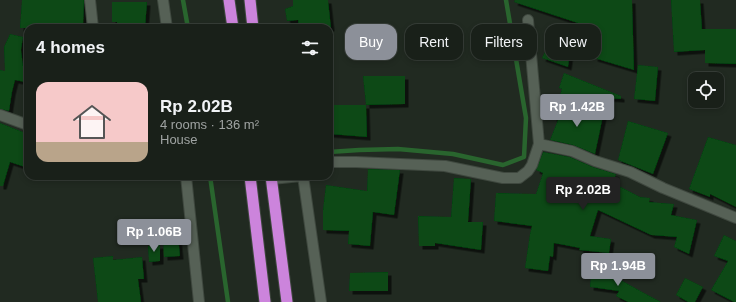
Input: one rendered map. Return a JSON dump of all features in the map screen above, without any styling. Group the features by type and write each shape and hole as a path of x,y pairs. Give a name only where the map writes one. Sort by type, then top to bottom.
{"highway":[{"path":"229,0 232,24"},
{"path":"250,0 253,24"},
{"path":"250,180 265,302"},
{"path":"272,180 287,302"}],"street":[{"path":"90,0 93,24"},
{"path":"163,0 166,24"},
{"path":"333,162 446,166 503,178 519,178 528,171 532,165 539,144 528,20"},
{"path":"0,115 24,124"},
{"path":"539,144 572,151 594,161 630,172 663,188 736,218"},
{"path":"186,180 199,302"},
{"path":"302,180 321,302"}],"building":[{"path":"22,0 84,0 83,24 24,24 24,28 20,28"},
{"path":"293,0 328,0 331,24 298,24 298,20 287,21 285,9 293,6"},
{"path":"515,0 632,0 634,70 601,60 601,24 581,24 514,2"},
{"path":"671,0 700,0 702,29 736,29 736,64 705,63 705,50 674,52"},
{"path":"112,2 147,2 145,24 117,24 117,22 112,22"},
{"path":"10,34 23,37 21,50 24,82 15,80 9,111 0,109 0,70 5,71 4,47"},
{"path":"545,52 545,59 542,58"},
{"path":"548,60 569,60 568,67"},
{"path":"638,65 658,67 655,101 634,99"},
{"path":"564,73 621,96 621,99 560,95 562,89 559,88"},
{"path":"363,76 405,76 405,104 366,105"},
{"path":"333,105 366,105 367,137 333,134"},
{"path":"557,105 603,116 595,154 573,145 550,140 558,120 553,118"},
{"path":"628,121 668,133 653,174 618,160"},
{"path":"0,123 24,132 24,167 10,162 3,186 0,186"},
{"path":"708,137 736,145 736,207 710,194 710,197 689,189"},
{"path":"543,152 570,157 593,167 616,174 613,183 640,197 650,198 649,202 674,204 671,215 697,220 689,254 674,247 677,237 651,235 598,210 590,236 611,239 609,253 579,250 580,248 554,243 553,257 550,256 548,271 525,268 532,226 494,221 496,193 536,194 543,173 536,170"},
{"path":"368,169 400,170 394,215 373,212 370,246 348,244 349,231 323,230 323,210 326,185 367,191"},
{"path":"454,178 471,179 468,222 483,222 481,250 435,243 435,246 419,246 418,216 451,217"},
{"path":"724,235 736,241 736,302 711,290 728,261 714,256"},
{"path":"163,236 178,236 180,256 164,257"},
{"path":"160,245 160,261 149,262 148,246"},
{"path":"113,256 113,260 142,257 144,279 138,279 141,302 98,302 93,258"},
{"path":"592,264 661,302 628,302 616,296 619,291 590,287"},
{"path":"388,272 388,291 349,291 350,273"},
{"path":"685,278 703,287 695,302 688,302 676,295"}],"waterway":[{"path":"183,0 187,24"},
{"path":"333,152 398,149 453,154 503,165 524,157 526,118 506,0"},
{"path":"211,180 228,302"}]}
